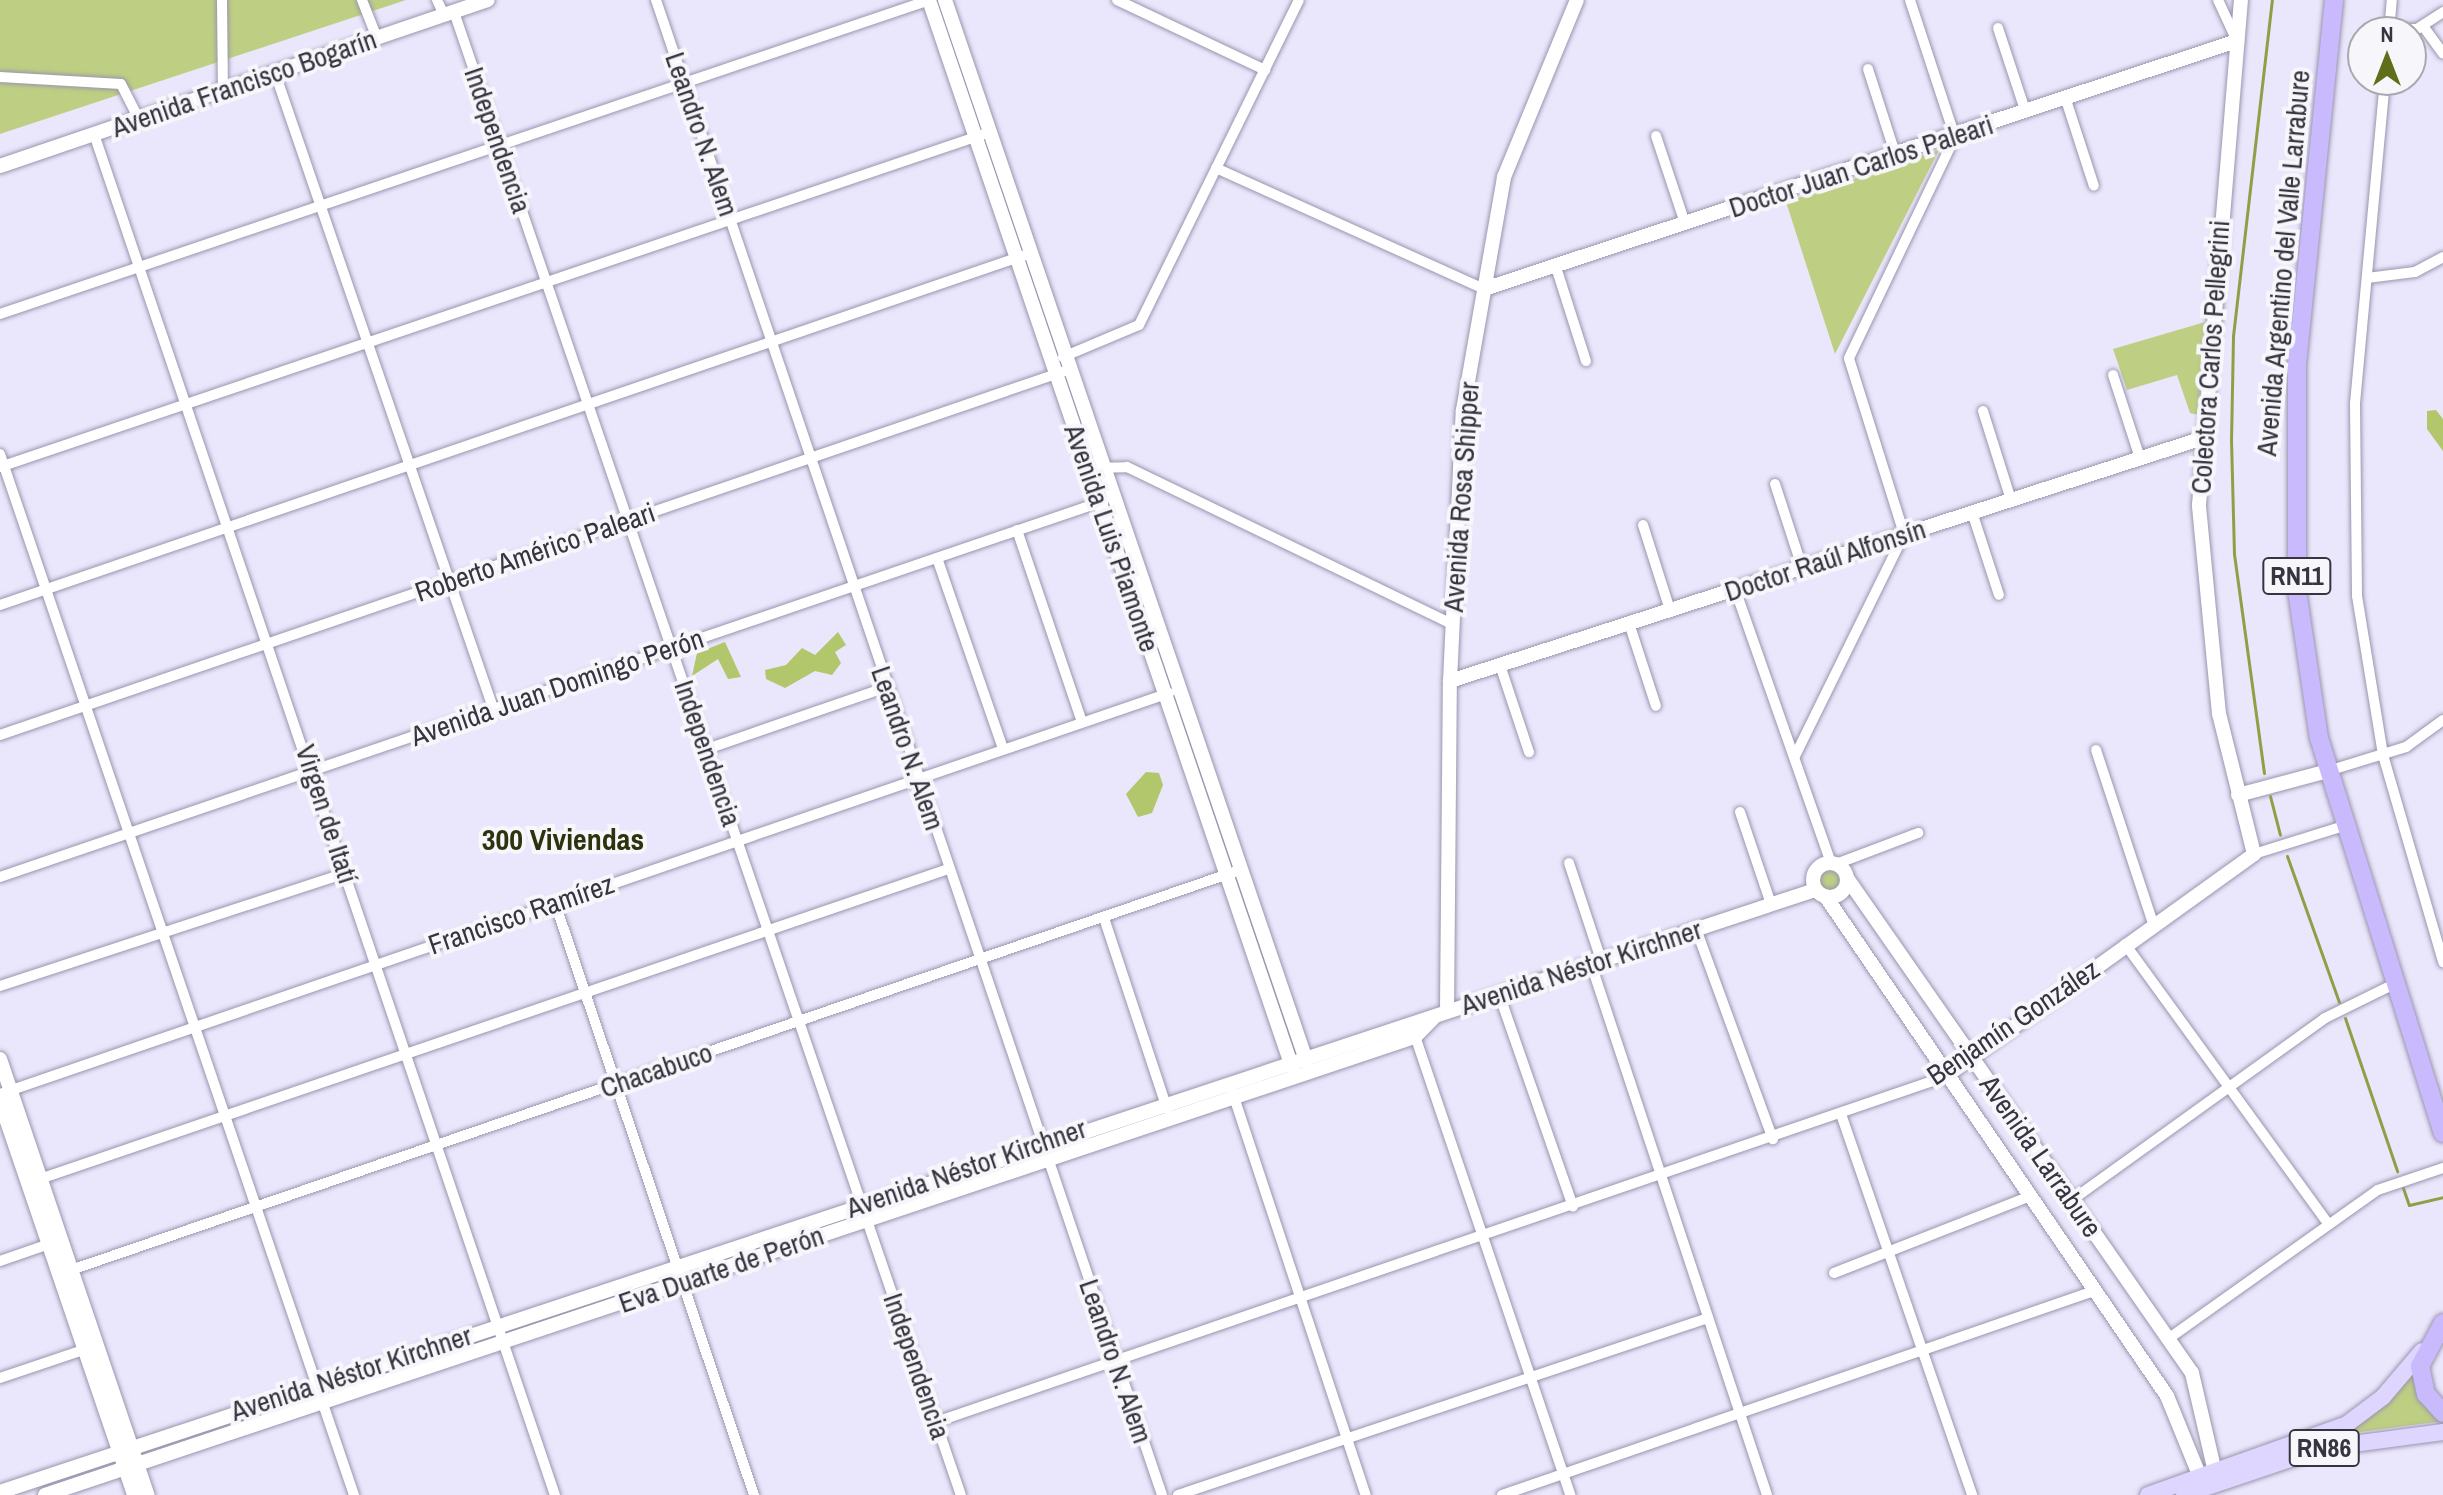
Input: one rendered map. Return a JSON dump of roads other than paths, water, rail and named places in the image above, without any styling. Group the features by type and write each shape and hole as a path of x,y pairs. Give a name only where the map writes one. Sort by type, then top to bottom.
{"highway":[{"name":"Avenida Argentino del Valle Larrabure","path":"2334,0 2294,448 2297,591 2328,771 2443,1133"},
{"path":"2442,1323 2422,1351 2422,1383 2443,1413"}],"main road":[{"name":"RN86","path":"2184,1495 2347,1424 2383,1397 2422,1351"},
{"name":"RN86","path":"2148,1495 2210,1482 2323,1448 2443,1432"}],"street":[{"path":"222,0 223,90"},
{"path":"362,0 377,38"},
{"name":"Independencia","path":"437,0 449,13 500,145 961,1495"},
{"name":"Avenida Francisco Bogarín","path":"0,166 488,0"},
{"name":"Leandro N. Alem","path":"656,0 1162,1495"},
{"path":"0,314 929,0"},
{"name":"Avenida Luis Piamonte","path":"929,0 983,134"},
{"name":"Avenida Luis Piamonte","path":"945,0 983,134 1234,874 1304,1054 1304,1074"},
{"path":"1117,0 1265,70"},
{"name":"Roberto Américo Paleari","path":"0,735 813,458 1062,365 1139,325 1299,0"},
{"name":"Avenida Rosa Shipper","path":"1441,1013 1452,624 1463,410 1504,177 1577,0"},
{"path":"1795,756 1904,534 1849,358 1955,137 1910,0"},
{"path":"2218,0 2237,41"},
{"name":"Colectora Carlos Pellegrini","path":"2241,0 2200,439 2210,645 2238,795 2254,854"},
{"path":"1998,28 2026,113"},
{"path":"2427,32 2443,54"},
{"name":"Doctor Juan Carlos Paleari","path":"1484,289 1955,137 2237,41"},
{"path":"1868,69 1896,156"},
{"path":"275,73 447,583 494,711"},
{"path":"0,77 121,84 139,119"},
{"path":"2384,96 2367,278 2353,530 2383,755 2439,932 2443,962"},
{"path":"2066,100 2094,186"},
{"name":"Virgen de Itatí","path":"94,134 313,768 555,1495"},
{"path":"2,466 983,134"},
{"path":"1656,136 1685,223"},
{"path":"1216,168 1484,289"},
{"path":"0,605 1024,255"},
{"path":"2367,278 2415,272 2443,257"},
{"path":"1555,264 1586,361"},
{"path":"2113,375 2140,458"},
{"path":"1983,411 2011,500"},
{"name":"Doctor Raúl Alfonsín","path":"1450,681 2200,439"},
{"path":"0,454 354,1495"},
{"path":"1096,467 1127,467 1452,624"},
{"path":"1775,484 1802,567"},
{"name":"Avenida Juan Domingo Perón","path":"0,877 1107,500"},
{"path":"1972,512 1999,595"},
{"path":"1643,525 1670,610"},
{"path":"1017,530 1082,722"},
{"path":"937,558 1003,749"},
{"path":"1735,589 1833,863"},
{"path":"1629,623 1656,706"},
{"path":"1500,665 1529,752"},
{"path":"707,749 887,687"},
{"name":"Francisco Ramírez","path":"4,1095 193,1027 1172,692"},
{"path":"2238,795 2383,755 2443,720"},
{"path":"2096,750 2153,923"},
{"path":"1740,812 1771,904"},
{"name":"Benjamín González","path":"936,1422 1118,1366 1660,1175 1842,1117 1944,1077 2153,923 2254,854 2344,826"},
{"path":"1847,878 1842,894 1820,894 1814,874 1833,863 1918,833"},
{"path":"1569,863 1660,1175 1767,1495"},
{"name":"Avenida Larrabure","path":"1833,863 1847,878 2196,1380 2210,1482"},
{"path":"34,1181 948,869"},
{"path":"0,986 346,873"},
{"name":"Avenida Luis Piamonte","path":"1234,874 1288,1059 1304,1074"},
{"name":"Chacabuco","path":"71,1270 1234,874"},
{"name":"Avenida Néstor Kirchner","path":"124,1448 1288,1059 1441,1013 1771,904 1820,894"},
{"name":"Avenida Larrabure","path":"1820,894 2174,1407 2210,1482"},
{"path":"555,903 754,1495"},
{"path":"1104,918 1170,1118"},
{"path":"1696,929 1773,1139"},
{"path":"2125,944 2328,1223"},
{"path":"2072,1200 2325,1018 2396,983"},
{"path":"1499,994 1573,1206"},
{"name":"Eva Duarte de Perón","path":"45,1495 1415,1037 1441,1013"},
{"path":"1409,1021 1570,1495"},
{"path":"0,1059 13,1138 71,1270 91,1347 124,1448 148,1495"},
{"path":"1228,1080 1366,1495"},
{"path":"1842,1117 1972,1495"},
{"path":"2168,1339 2328,1223 2399,1180 2443,1168"},
{"path":"34,1181 49,1244 91,1347"},
{"path":"1834,1273 1890,1255 2028,1197"},
{"path":"0,1261 49,1244"},
{"path":"1502,1495 2094,1291"},
{"path":"1178,1495 1708,1318"},
{"path":"0,1378 91,1347"},
{"path":"2174,1407 2198,1399"},
{"path":"0,1492 124,1448"},
{"path":"131,1466 134,1495"}],"waterway":[{"path":"2264,773 2234,554 2231,441 2233,336 2272,0"},
{"path":"2270,796 2280,835"},
{"path":"2287,856 2339,1002"},
{"path":"2345,1018 2397,1171"},
{"path":"2403,1188 2409,1205 2443,1197"}],"district":[{"name":"300 Viviendas","path":"563,839"}]}
